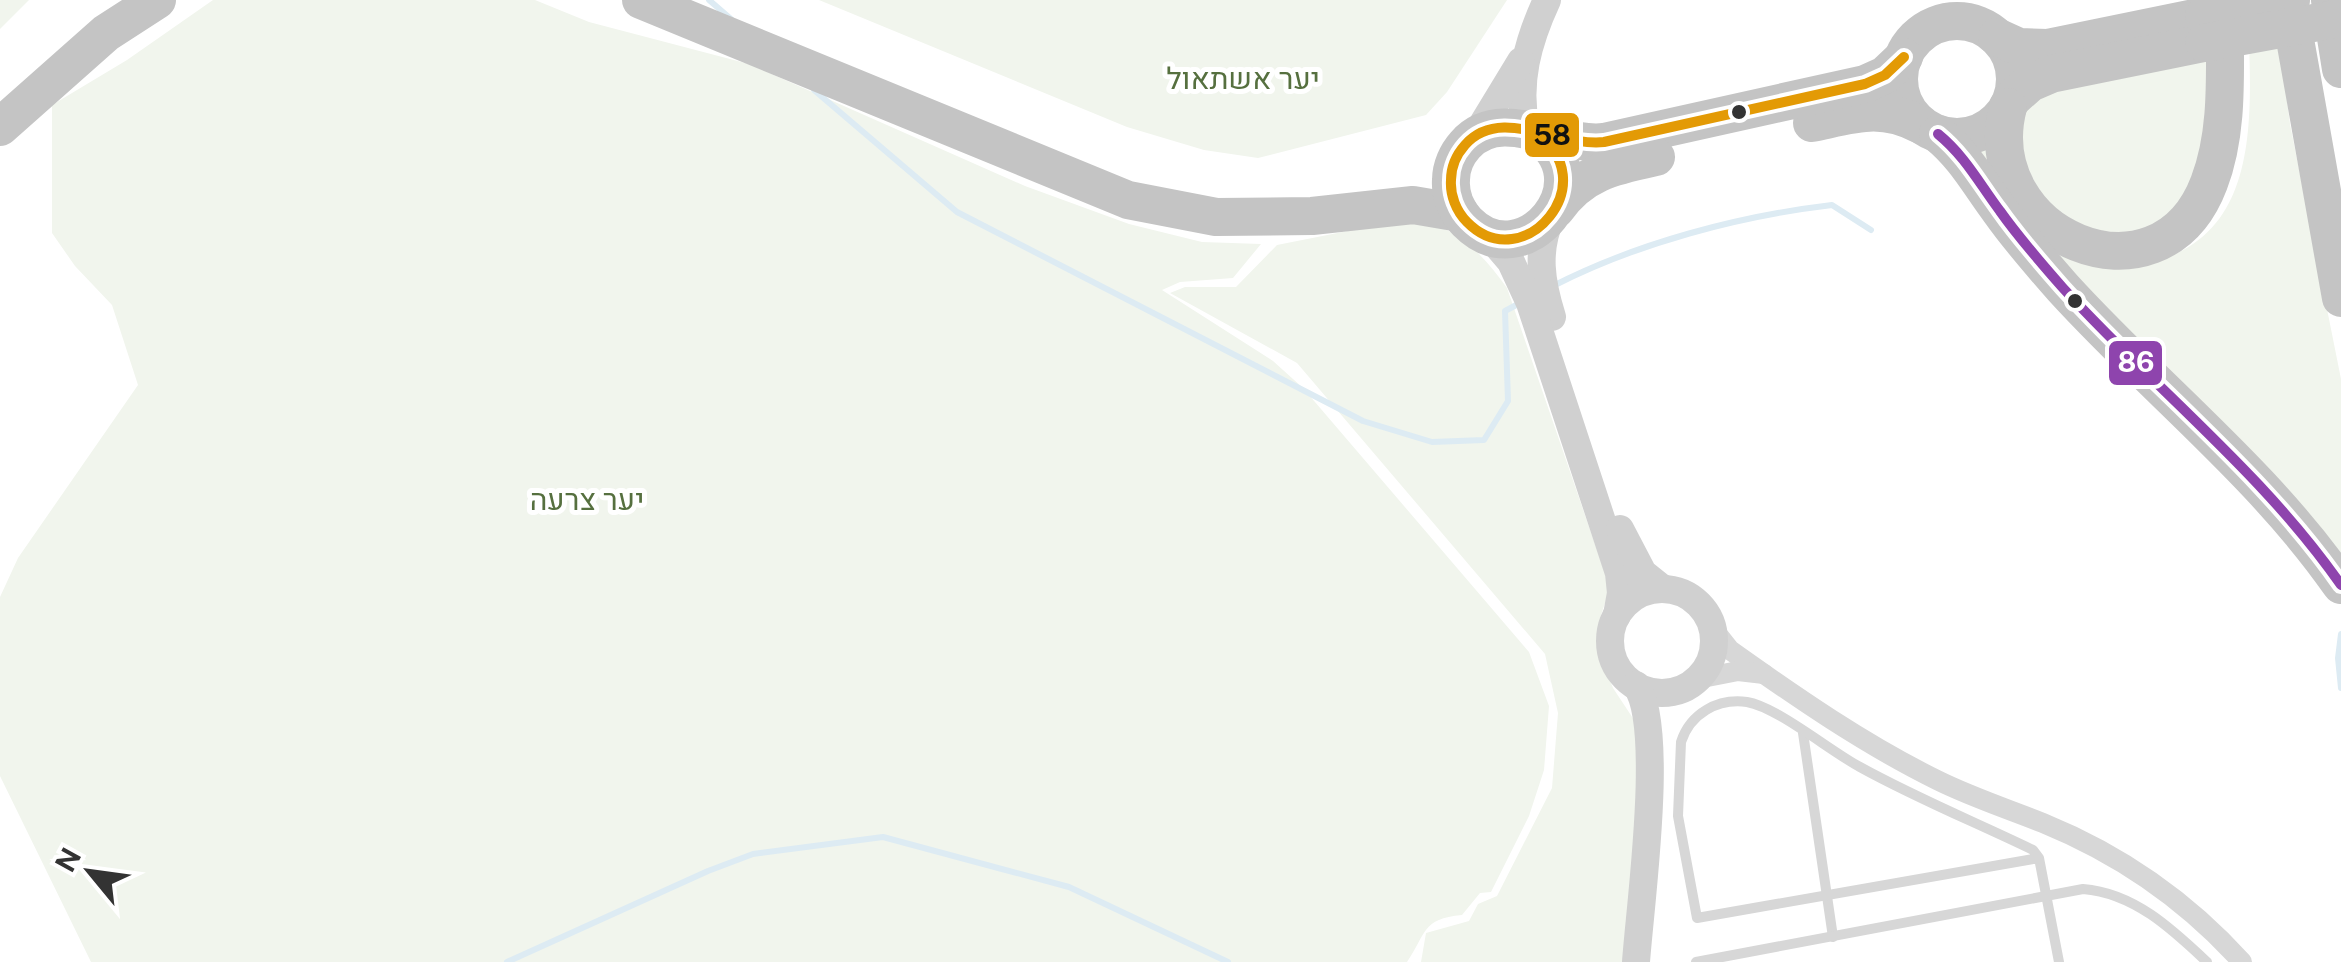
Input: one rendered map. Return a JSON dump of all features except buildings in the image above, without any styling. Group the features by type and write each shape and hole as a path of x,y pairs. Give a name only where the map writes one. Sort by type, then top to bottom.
{"highway":[{"path":"0,127 106,33 157,0"},
{"path":"642,0 1128,200 1216,217 1312,216 1413,205 1505,238 1538,229 1578,183 1610,166 1860,112 1892,113 1929,130 1964,137 1982,132 1996,122 2030,84 2050,74 2211,20 2289,0 2341,298"},
{"path":"2330,0 2341,68"},
{"path":"2341,18 2211,20 2047,48 2015,46 1977,24 1950,22 1925,31 1912,43 1899,78 1909,112 1965,159 2012,228 2061,286 2218,442 2304,536 2341,584"},
{"path":"1998,37 2013,63 2016,81 2004,136 2008,164 2028,206 2050,228 2080,246 2100,251 2141,248 2179,228 2196,210 2218,157 2223,122 2211,20"},
{"path":"1062,175 1160,200 1226,208 1344,199 1394,187 1442,168 1467,145 1500,126 1578,143 1604,142 1859,86 1881,78 1904,57"},
{"path":"1530,131 1548,144 1561,166 1563,184 1553,213"},
{"path":"1467,145 1451,180 1474,224"}],"street":[{"path":"1467,145 1507,88 1547,0"},
{"path":"1530,41 1524,63 1522,104 1530,131"},
{"path":"1553,213 1540,247 1536,292 1619,573 1621,593 1611,631 1612,655 1618,669 1636,685 1646,708 1651,745 1636,962"},
{"path":"1474,224 1536,292 1620,530 1643,573 1663,589"},
{"path":"1616,616 1640,594 1663,589 1680,592 1694,600 1730,650 1874,746 1918,771 2046,824 2137,872 2176,899 2242,962"},
{"path":"1651,745 1672,699 1710,658 1712,626"},
{"path":"1636,685 1660,692 1738,671 1770,676"}],"lane":[{"path":"2040,858 1697,918 1678,816 1681,742 1697,716 1717,705 1748,702 1765,707 1904,791 2033,850 2040,858 2059,962"},
{"path":"1803,733 1833,937"},
{"path":"1696,962 2083,889 2122,898 2166,926 2206,962"}],"green space":[{"path":"0,0 29,0 0,29"},
{"name":"יער צרעה","path":"213,0 535,0 589,22 749,64 1025,186 1129,224 1202,242 1261,244 1233,278 1180,282 1162,290 1273,361 1303,388 1529,652 1549,706 1544,770 1529,816 1491,892 1480,893 1462,915 1432,924 1407,962 91,962 0,776 0,597 18,558 138,385 112,305 75,266 52,233 52,105 127,60"},
{"name":"יער אשתאול","path":"819,0 1507,0 1447,92 1426,115 1258,158 1204,150 1127,127"},
{"path":"2248,0 2274,0 2290,124 2341,379 2341,563 2078,284 1970,152 1995,137 2004,180 2137,265 2180,251 2211,229 2231,198 2243,162 2249,123"},
{"path":"2215,57 2199,180 2156,229 2103,238 2047,208 2018,147 2028,99 2043,90"},
{"path":"1408,219 1440,227 1465,242 1507,288 1610,588 1600,618 1599,653 1613,688 1644,735 1624,962 1421,962 1426,933 1469,921 1478,904 1497,896 1552,788 1558,713 1545,654 1297,363 1170,293 1185,287 1236,287 1277,245"}],"waterway":[{"path":"709,0 731,19"},
{"path":"814,90 957,212 1363,421 1432,442 1484,440 1508,401 1505,311 1520,303"},
{"path":"1553,286 1654,244 1725,224 1797,210 1832,205 1871,230"},
{"path":"2341,634 2341,688"},
{"path":"507,962 753,854 883,837 1069,887 1228,962"}],"transit line":[{"name":"58","path":"1534,133 1555,152 1563,174 1560,197 1550,216 1533,231 1512,239 1489,237 1463,218 1451,186 1457,157 1479,134 1495,128 1512,128 1604,142 1865,84 1885,75 1904,57"},
{"name":"86","path":"1938,134 1964,161 2063,288 2243,468 2341,585"}]}
